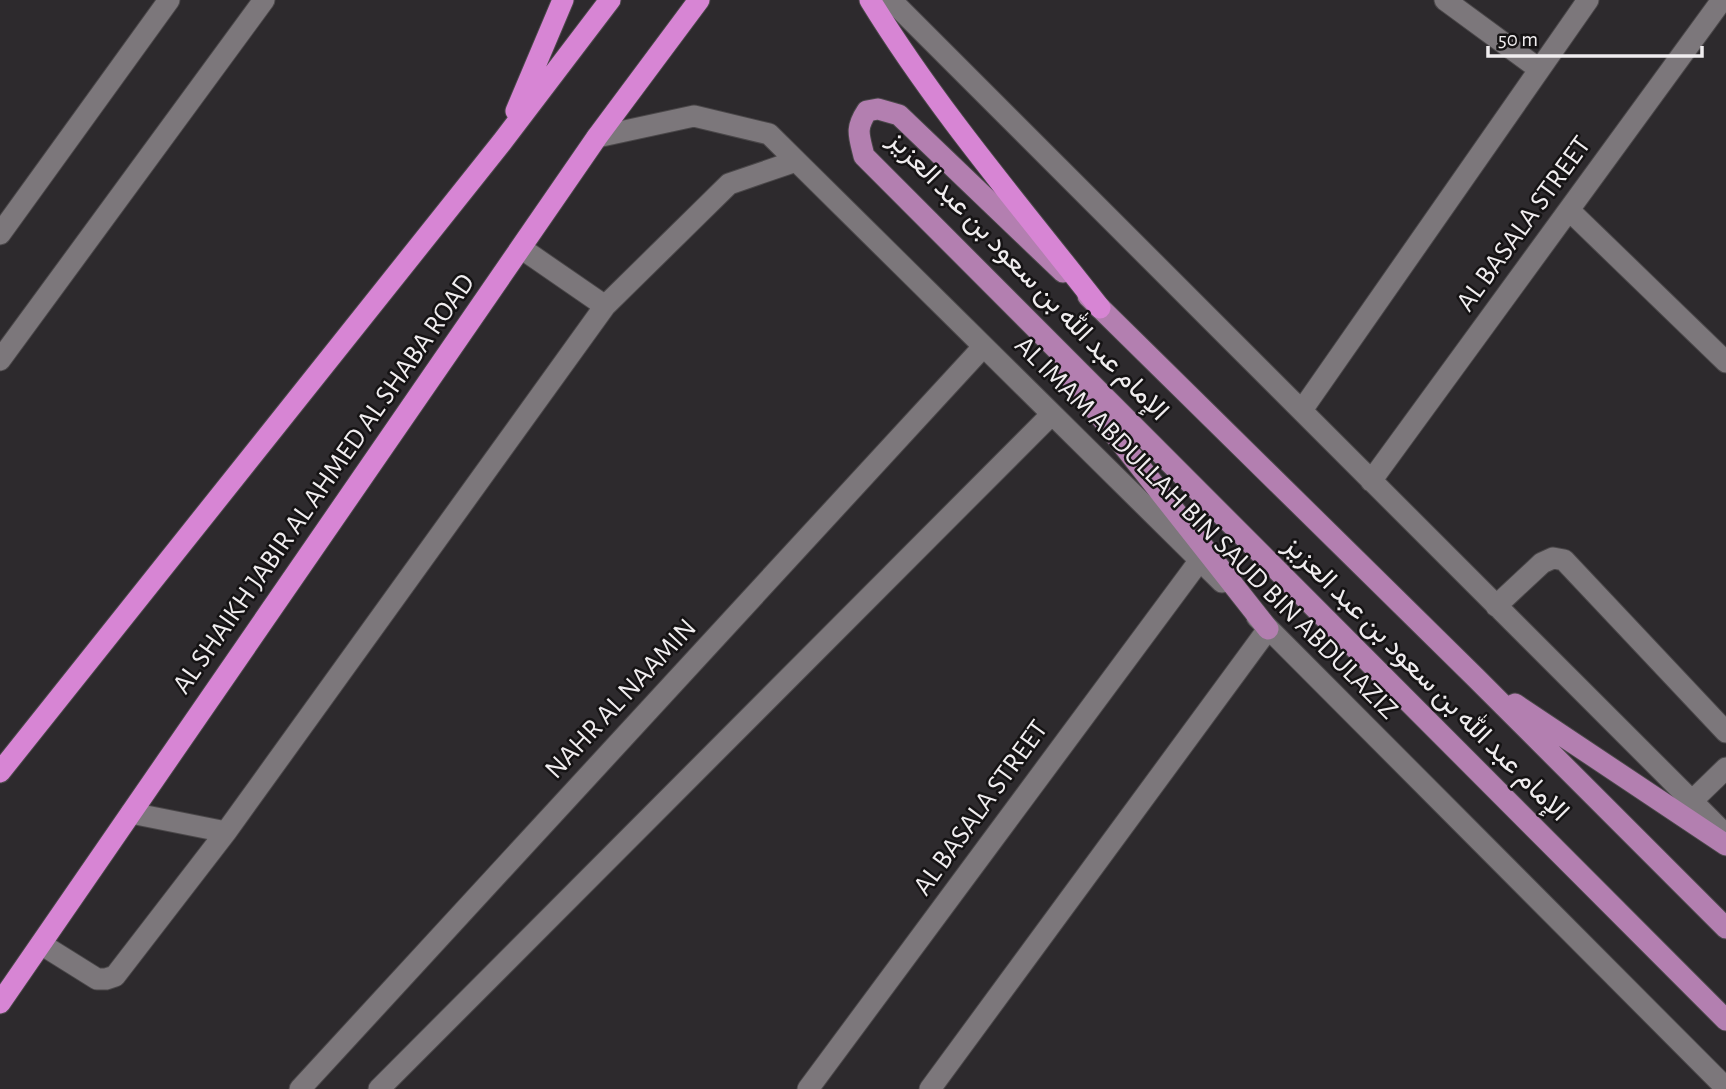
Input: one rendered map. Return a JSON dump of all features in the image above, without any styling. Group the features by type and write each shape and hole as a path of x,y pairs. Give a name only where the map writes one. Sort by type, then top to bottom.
{"highway":[{"path":"502,142 563,0"},
{"name":"AL SHAIKH JABIR AL AHMED AL SHABA ROAD","path":"0,772 502,142 610,0"},
{"name":"AL SHAIKH JABIR AL AHMED AL SHABA ROAD","path":"0,1003 597,137 699,0"},
{"path":"870,0 895,41 947,113 1100,308"}],"main road":[{"name":"الإمام عبد الله بن سعود بن عبد العزيز","path":"1726,928 1100,308 899,115 878,109 867,111 857,130 864,156 1726,1020"},
{"path":"1005,296 1268,629"},
{"path":"1475,677 1726,845"}],"street":[{"path":"3,223 169,0"},
{"path":"0,360 264,0"},
{"path":"1445,0 1539,69"},
{"path":"1302,410 1588,0"},
{"name":"AL BASALA STREET","path":"1371,481 1723,0"},
{"path":"898,3 1726,835"},
{"name":"AL IMAM ABDULLAH BIN SAUD BIN ABDULAZIZ","path":"597,137 694,116 769,134 1200,560 1726,1088"},
{"path":"41,944 97,979 115,976 226,832 605,306 729,184 796,161"},
{"path":"1569,210 1726,362"},
{"path":"521,248 605,306"},
{"name":"NAHR AL NAAMIN","path":"300,1089 984,346"},
{"path":"379,1089 1052,414"},
{"path":"1496,606 1542,563 1553,558 1564,560 1726,733"},
{"name":"AL BASALA STREET","path":"808,1089 1200,560"},
{"path":"930,1089 1268,629"},
{"path":"1692,800 1726,768"},
{"path":"131,813 226,832"}]}
